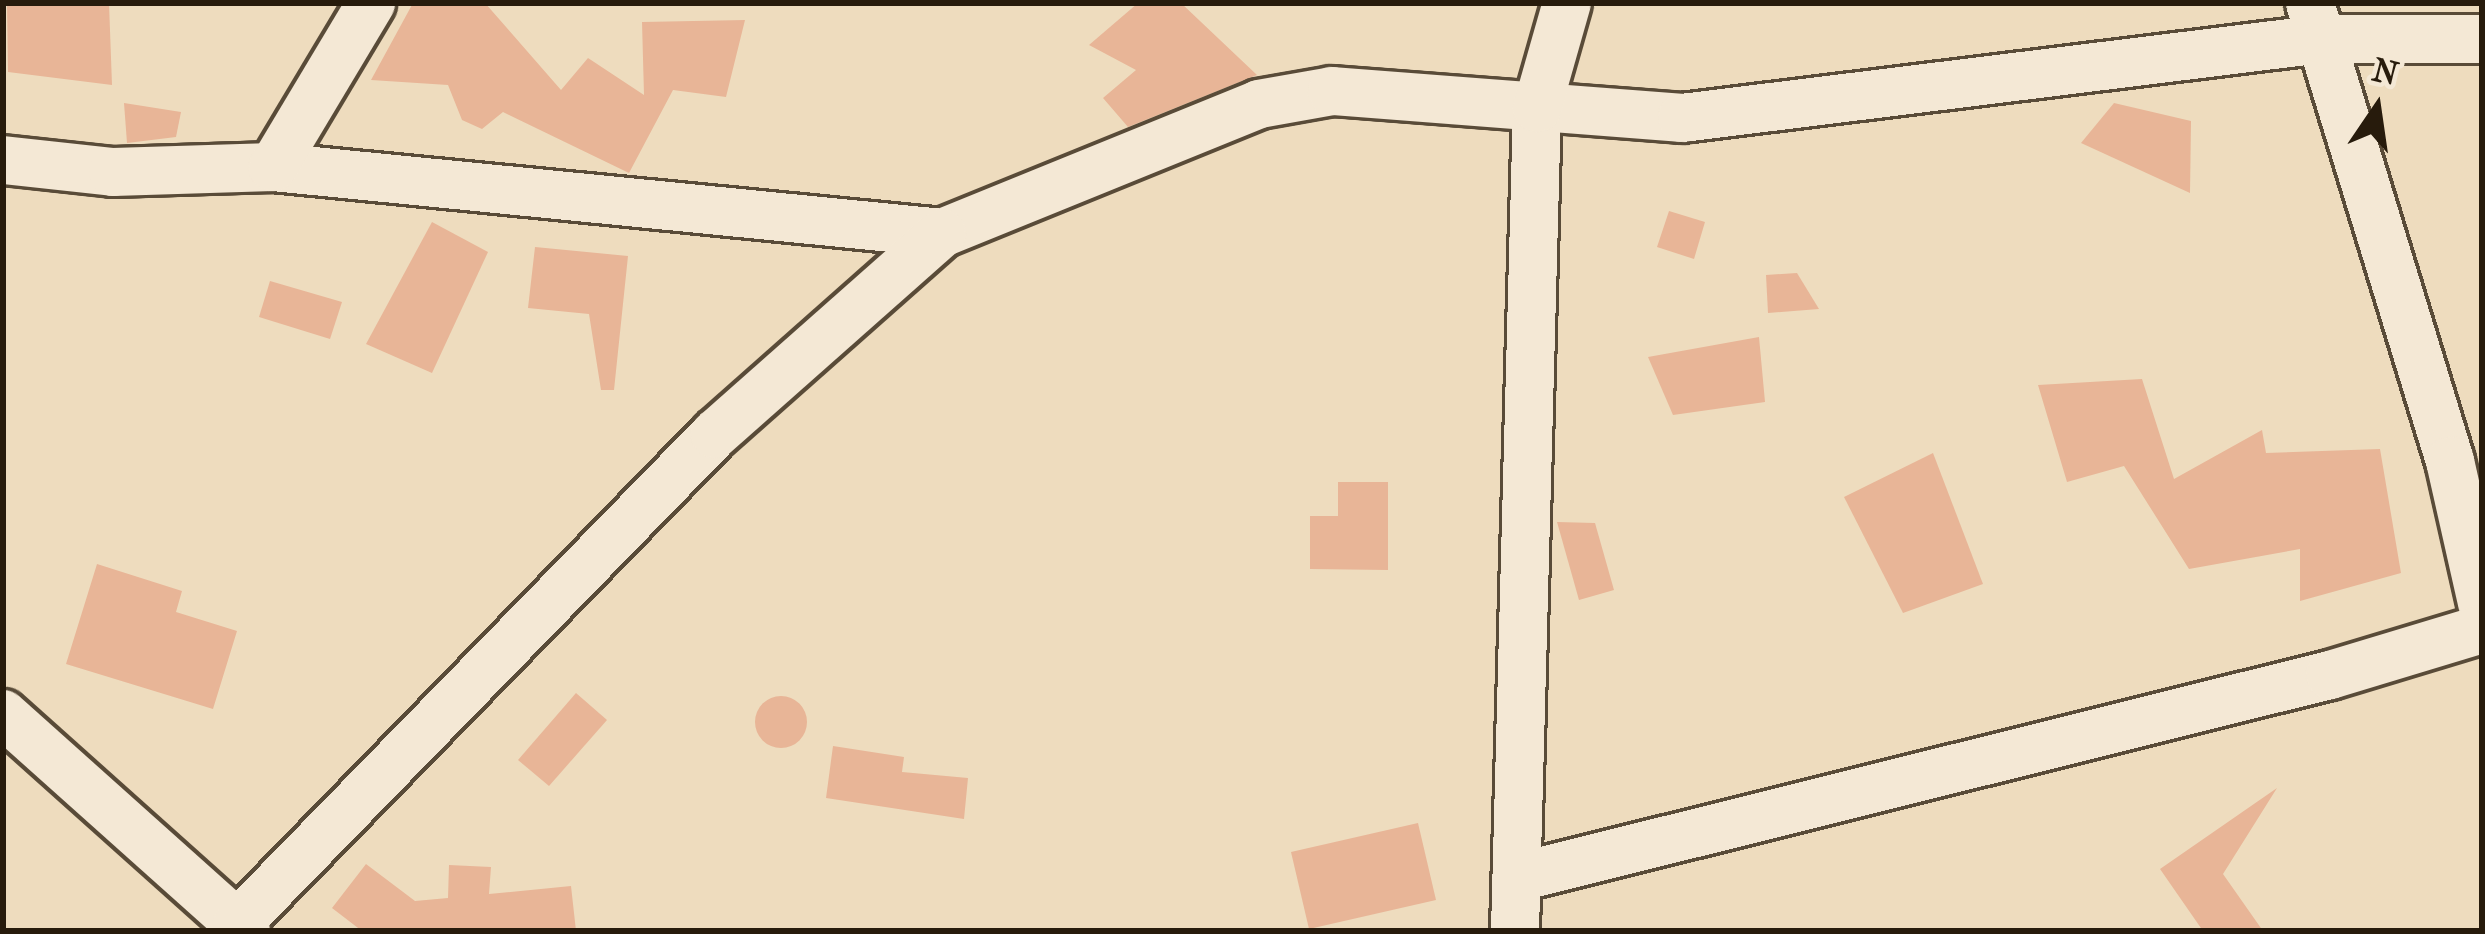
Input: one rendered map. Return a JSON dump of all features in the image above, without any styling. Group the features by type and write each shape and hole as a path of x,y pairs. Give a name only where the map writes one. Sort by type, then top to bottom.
{"street":[{"path":"273,166 371,3"},
{"path":"1516,931 1537,108 1567,3"},
{"path":"2316,21 2450,461 2482,603"},
{"path":"3,715 242,927 715,434 942,233 1259,104 1332,92 1682,118 2316,21 2482,39"},
{"path":"3,160 113,172 273,166 942,233"},
{"path":"1519,877 2482,629"}],"building":[{"path":"7,3 109,3 112,85 8,72"},
{"path":"413,3 485,3 561,90 588,58 644,95 642,22 745,20 726,97 673,90 629,173 503,112 482,129 462,120 448,85 371,80"},
{"path":"1138,3 1181,3 1257,75 1128,127 1103,98 1136,70 1089,45"},
{"path":"124,103 181,112 176,137 127,143"},
{"path":"2114,103 2191,121 2190,193 2081,143"},
{"path":"1669,211 1705,222 1694,259 1657,247"},
{"path":"432,222 488,252 432,373 366,344"},
{"path":"535,247 628,256 614,390 601,390 589,314 528,308"},
{"path":"1797,273 1819,309 1768,313 1766,275"},
{"path":"270,281 342,302 330,339 259,317"},
{"path":"1759,337 1765,402 1673,415 1648,357"},
{"path":"2142,379 2174,479 2262,430 2266,453 2380,449 2401,573 2300,601 2300,549 2189,569 2124,466 2067,482 2038,385"},
{"path":"1933,453 1983,584 1903,613 1844,497"},
{"path":"1338,482 1388,482 1388,570 1310,569 1310,516 1338,516"},
{"path":"1557,522 1595,523 1614,590 1579,600"},
{"path":"97,564 182,591 176,612 237,631 213,709 66,664"},
{"path":"576,693 607,720 549,786 518,760"},
{"path":"781,696 799,704 807,722 799,740 781,748 763,740 755,722 763,704"},
{"path":"833,746 904,757 902,772 968,778 964,819 826,798"},
{"path":"2277,788 2223,874 2263,931 2203,931 2160,869"},
{"path":"1418,823 1436,900 1309,929 1291,852"},
{"path":"366,864 415,901 448,898 449,865 491,867 489,894 571,886 576,931 362,931 332,908"}]}
